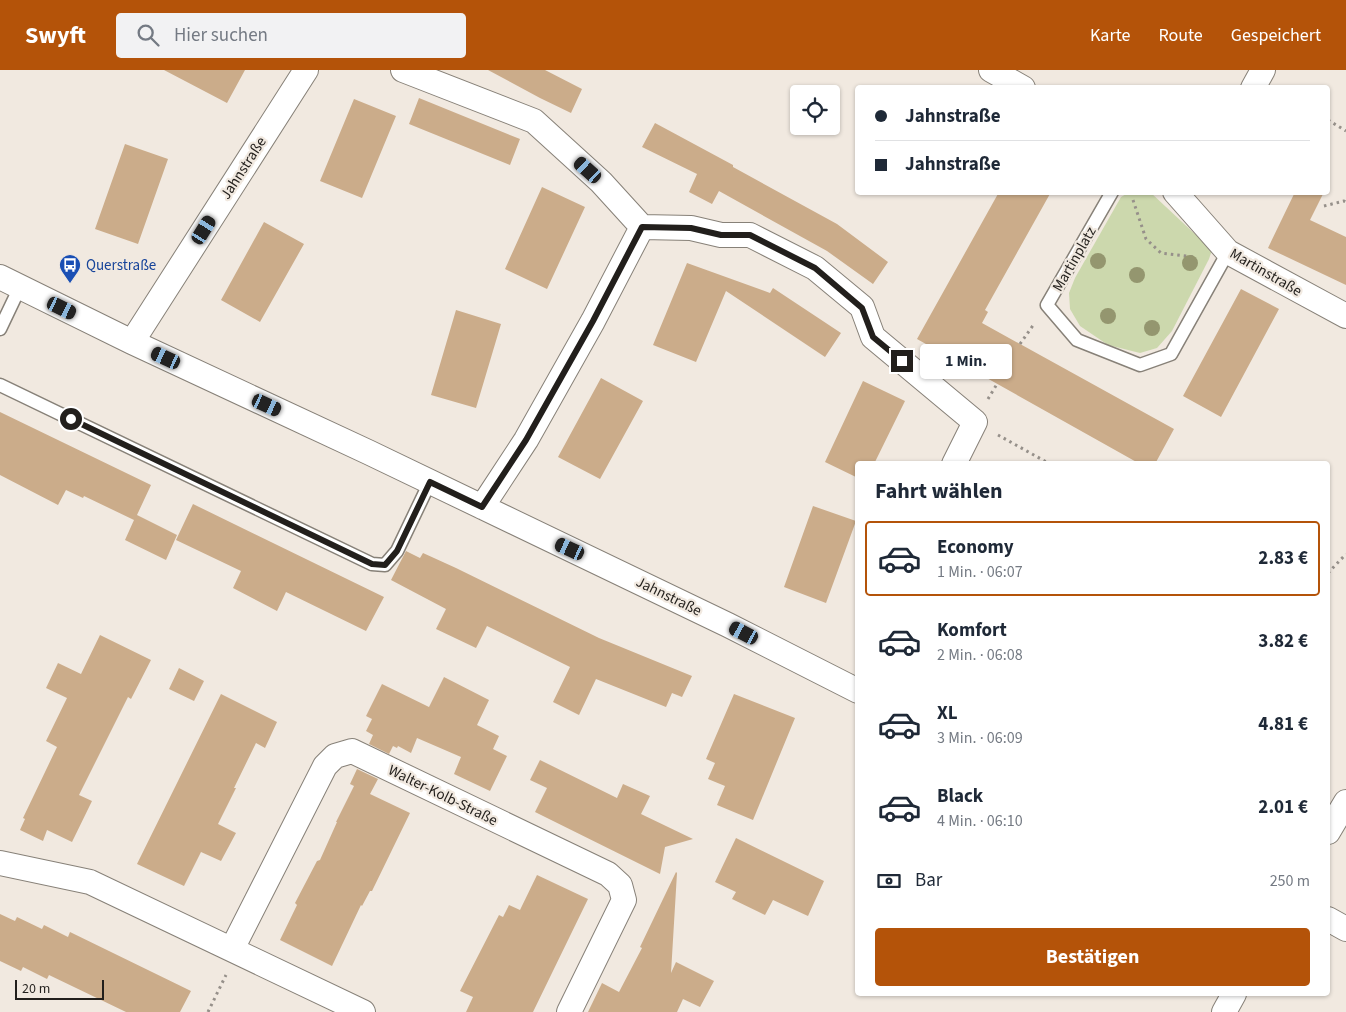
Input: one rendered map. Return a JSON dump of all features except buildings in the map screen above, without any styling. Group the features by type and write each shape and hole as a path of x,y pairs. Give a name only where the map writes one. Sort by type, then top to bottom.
{"street":[{"name":"Jahnstraße","path":"132,342 306,70"},
{"path":"403,70 534,121 602,182 642,227 691,228 721,235 750,235 815,268 862,308 873,337 975,422 956,461"},
{"path":"991,70 1018,85"},
{"path":"1255,85 1263,70"},
{"name":"Martinstraße","path":"1185,197 1225,257 1346,316"},
{"path":"482,507 526,440 593,321 642,227"},
{"name":"Jahnstraße","path":"10,282 132,342 368,452 855,686"},
{"name":"Walter-Kolb-Straße","path":"234,951 325,766 335,756 352,751 608,874 620,884 624,900 569,1012"},
{"path":"1330,829 1346,802"},
{"path":"0,863 90,882 358,1011"},
{"path":"1330,920 1346,929"},
{"path":"1224,1012 1233,996"}],"lane":[{"name":"Martinplatz","path":"1110,195 1047,305 1077,340 1140,365 1171,354 1225,257"},
{"name":"Jahnstraße","path":"0,328 10,282"},
{"path":"0,385 372,564 385,565 397,551 430,482"}],"path":[{"path":"1330,121 1346,131"},
{"path":"1131,195 1146,239 1161,253 1225,257"},
{"path":"1324,206 1346,202"},
{"path":"975,422 1045,461"},
{"path":"1330,571 1346,554"},
{"path":"208,1012 234,951"}],"green space":[{"path":"1124,195 1153,195 1212,250 1172,331 1157,348 1140,353 1108,345 1080,326 1070,309 1069,293 1075,278 1121,197"}],"place":[{"name":"Querstraße","path":"70,284"}],"route":[{"path":"71,419 372,564 385,565 397,551 430,482 482,507 526,440 593,321 642,227 691,228 721,235 750,235 815,268 862,308 873,337 902,361"}]}
